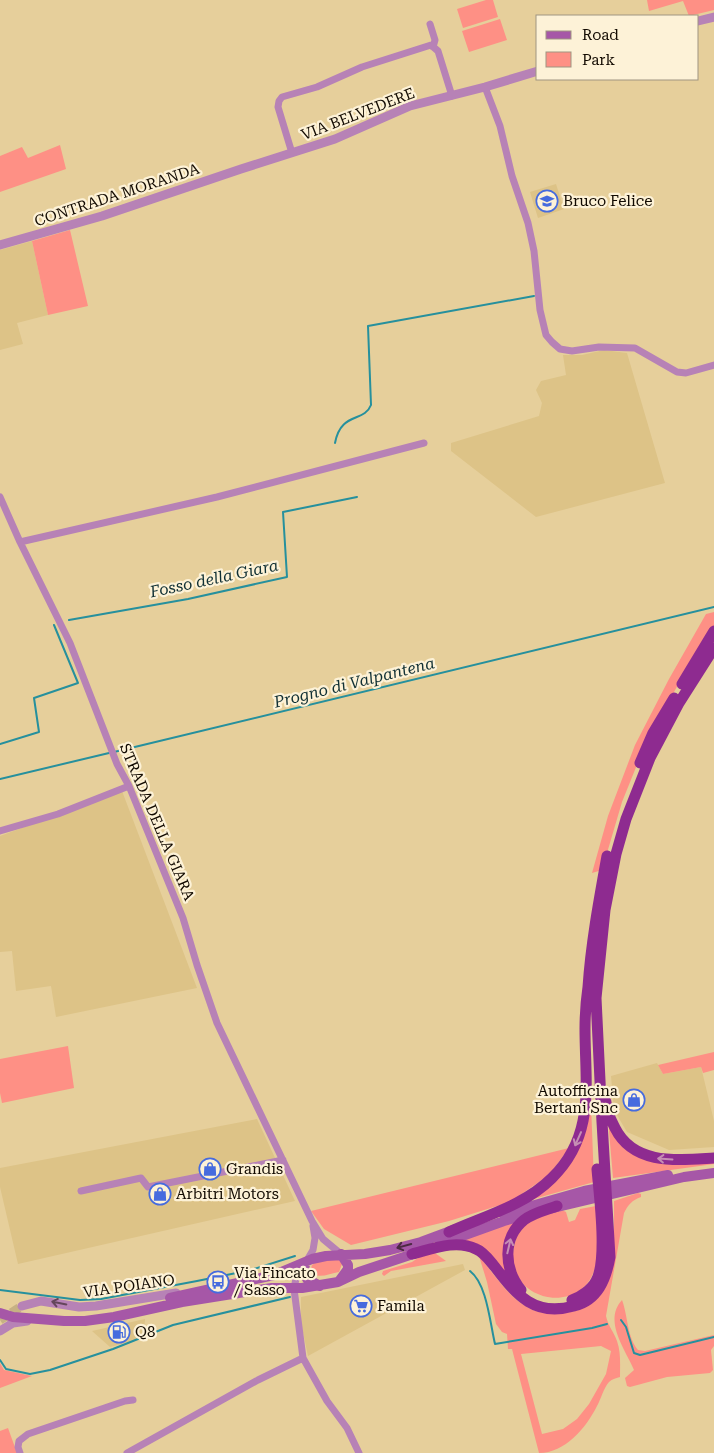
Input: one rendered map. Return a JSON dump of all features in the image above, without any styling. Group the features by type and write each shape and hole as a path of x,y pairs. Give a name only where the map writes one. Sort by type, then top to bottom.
{"highway":[{"path":"449,1232 516,1205 538,1191 564,1165 582,1131 587,1085 585,1028 588,987 596,913 608,853 628,793 653,732 714,631"},
{"path":"412,1254 442,1246 457,1245 465,1245 478,1250 515,1292 526,1301 551,1310 579,1305 592,1297 607,1275 610,1257 596,998 605,910 616,854 626,818 650,758 679,703 714,648"},
{"path":"556,1206 524,1220 514,1232 507,1256 511,1274 523,1292 540,1302 553,1304 564,1303 577,1298 590,1289 600,1272 602,1255 588,987"},
{"path":"596,998 606,1107 618,1134 628,1144 652,1158 667,1160 714,1158"}],"main road":[{"path":"616,1189 656,1176 714,1169"},
{"path":"0,1311 60,1317 132,1307 274,1275 326,1256 365,1254 390,1250 421,1242 535,1204 714,1173"},
{"path":"0,1311 13,1317 85,1321 251,1291 320,1286 338,1282 359,1272 504,1221 585,1196"},
{"path":"338,1282 348,1269 348,1264 341,1254"},
{"path":"306,1262 304,1268 307,1279 320,1286"}],"street":[{"path":"699,21 714,16"},
{"path":"430,24 435,40 433,47"},
{"path":"292,153 278,107 282,97 317,87 362,67 427,46 433,47 438,51 452,96"},
{"name":"VIA BELVEDERE","path":"241,169 335,139 410,106 536,72"},
{"path":"485,87 500,126 512,176 530,229 540,310 546,335 560,349 572,351 599,347 635,348 677,372 686,373 714,365"},
{"name":"CONTRADA MORANDA","path":"0,245 102,216 241,169"},
{"path":"20,542 217,497 424,443"},
{"name":"STRADA DELLA GIARA","path":"0,497 70,643 106,738 129,786 183,918 217,1023 312,1220 323,1239 341,1254"},
{"path":"0,831 58,814 129,786"},
{"path":"81,1191 141,1178 148,1187 282,1160"},
{"name":"STRADA DELLA GIARA","path":"294,1289 297,1273 306,1262 314,1244 312,1220"},
{"name":"VIA POIANO","path":"22,1306 47,1301 79,1307 96,1306 211,1288"},
{"path":"294,1289 303,1358 327,1401 347,1428 359,1453"},
{"path":"0,1332 18,1321 53,1324 64,1321"},
{"path":"127,1453 258,1380 303,1358"},
{"path":"20,1453 19,1441 28,1434 125,1400 133,1400"}],"shaded area":[{"name":"Bruco Felice","path":"556,184 564,209 538,218 530,192"},
{"path":"32,241 48,315 17,323 23,344 0,350 0,250"},
{"path":"604,350 627,353 665,483 536,517 451,451 451,443 539,416 542,403 536,390 541,381 566,375 563,355 582,355"},
{"path":"122,791 197,988 56,1017 51,986 16,991 12,951 0,952 0,836"},
{"path":"657,1063 663,1074 701,1067 714,1121 714,1147 669,1150 627,1132 614,1110 611,1076"},
{"path":"257,1119 295,1201 18,1264 0,1187 0,1168"},
{"path":"463,1264 465,1270 308,1356 301,1323 301,1297"},
{"path":"145,1319 144,1338 110,1347 92,1331"}],"green space":[{"path":"486,0 493,0 498,17 463,28 457,9"},
{"path":"647,0 714,0 714,10 693,15 689,15 683,1 649,11"},
{"path":"500,19 507,40 469,52 462,31"},
{"path":"60,145 66,169 0,192 0,156 22,147 28,158"},
{"path":"70,230 88,306 48,315 32,241"},
{"path":"714,612 714,629 683,676 647,740 622,802 602,870 592,873 608,816 635,745 669,679 706,614"},
{"path":"68,1046 74,1088 2,1103 0,1093 0,1059"},
{"path":"714,1052 714,1070 703,1073 701,1067 663,1074 658,1065"},
{"path":"591,1104 594,1182 530,1200 558,1178"},
{"path":"608,1119 639,1153 714,1160 714,1164 613,1178"},
{"path":"569,1148 549,1175 510,1202 449,1221 351,1245 324,1229 311,1211"},
{"path":"638,1193 641,1194 641,1197 631,1203 624,1213 606,1316 618,1345 620,1377 607,1384 587,1423 574,1438 557,1449 539,1453 512,1349 508,1349 507,1334 502,1332 496,1324 479,1256 510,1293 532,1309 545,1313 560,1314 579,1310 614,1259 614,1201","holes":["601,1346 611,1351 606,1374 589,1404 577,1419 563,1429 542,1434 521,1354"]},
{"path":"596,1206 598,1238 596,1263 594,1271 585,1286 572,1295 557,1298 542,1296 528,1289 518,1277 513,1262 516,1239 523,1226 532,1219 562,1210 566,1212 569,1222 575,1220 580,1209"},
{"path":"518,1218 507,1273 460,1240"},
{"path":"435,1253 446,1261 391,1271 384,1276 382,1274 383,1271 412,1262 421,1256"},
{"path":"340,1260 342,1264 339,1272 319,1276 310,1271 312,1265 316,1262"},
{"path":"622,1300 630,1333 638,1350 645,1351 714,1335 714,1346 711,1350 713,1370 710,1373 667,1377 630,1387 627,1386 625,1378 634,1370 617,1335 615,1326 617,1308"},
{"path":"0,1363 4,1370 32,1376 0,1388"},
{"path":"8,1428 17,1453 0,1453 0,1431"}],"waterway":[{"name":"Fosso della Giara","path":"335,443 342,426 363,414 371,405 368,326 534,296"},
{"name":"Fosso della Giara","path":"69,620 188,599 287,577 283,512 357,497"},
{"name":"Progno di Valpantena","path":"114,752 714,607"},
{"name":"Fosso della Giara","path":"0,744 39,732 34,698 78,683 54,625"},
{"name":"Progno di Valpantena","path":"0,779 109,753"},
{"path":"0,1290 80,1300 101,1299 251,1270 295,1256"},
{"path":"470,1271 476,1277 484,1294 495,1344 607,1324"},
{"path":"0,1360 6,1369 30,1374 50,1370 113,1349 173,1325 290,1297"},
{"path":"621,1320 626,1327 634,1353 640,1355 714,1337"}],"tunnel":[{"path":"0,1320 22,1306"}],"place":[{"name":"Bruco Felice","path":"547,201"},
{"name":"Autofficina Bertani Snc","path":"634,1100"},
{"name":"Grandis","path":"210,1169"},
{"name":"Arbitri Motors","path":"160,1194"},
{"name":"Via Fincato / Sasso","path":"218,1282"},
{"name":"Famila","path":"361,1306"},
{"name":"Q8","path":"119,1332"}]}
